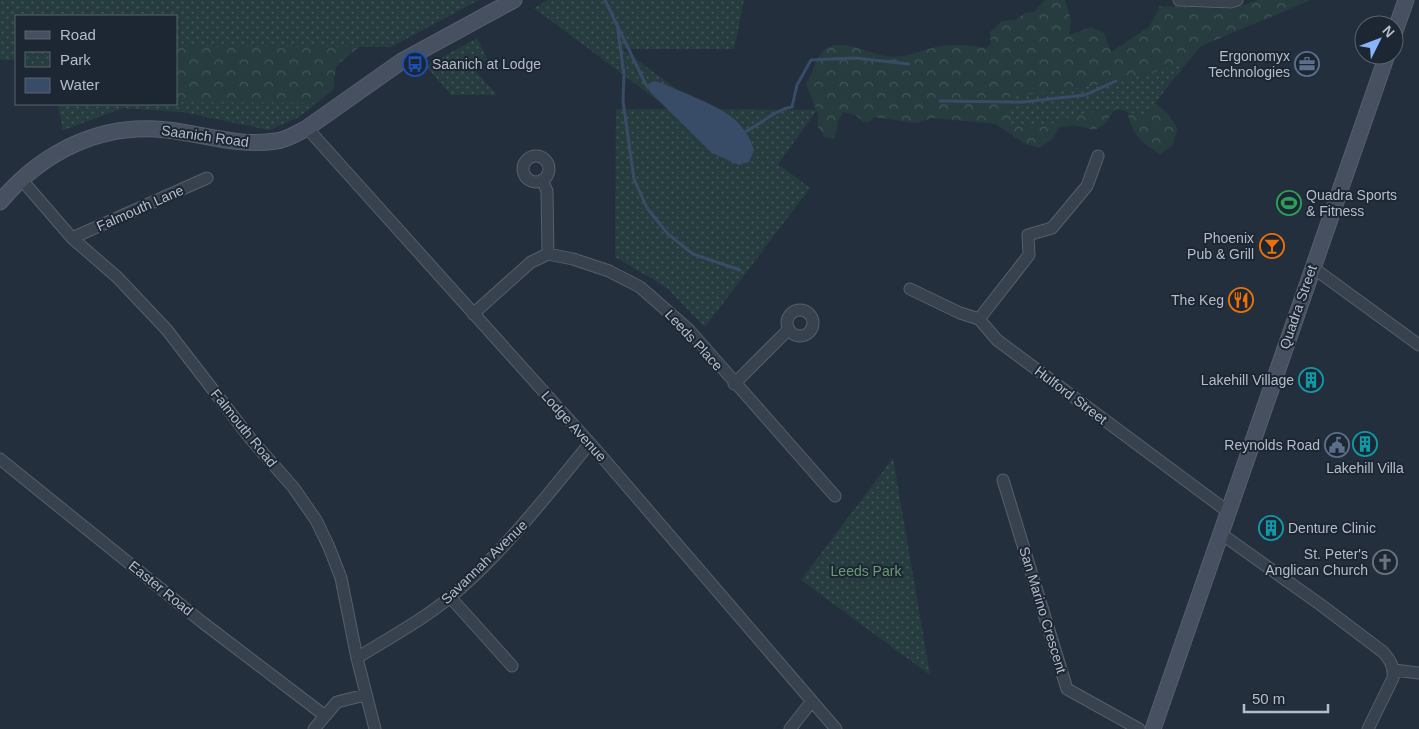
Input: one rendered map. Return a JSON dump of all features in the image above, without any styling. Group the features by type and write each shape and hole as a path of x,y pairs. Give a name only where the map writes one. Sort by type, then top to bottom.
{"main road":[{"name":"Saanich Road","path":"0,202 21,180 54,153 92,137 120,129 167,130 251,143 277,141 307,128 402,60 514,0"},
{"path":"1401,15 1406,0"},
{"name":"Quadra Street","path":"1153,729 1227,511 1383,65"}],"street":[{"path":"1179,0 1231,2 1237,0"},
{"name":"Lodge Avenue","path":"307,128 590,443 836,729"},
{"path":"978,319 1029,255 1028,235 1052,228 1087,186 1098,156"},
{"name":"Falmouth Lane","path":"72,238 208,178"},
{"name":"Falmouth Road","path":"21,180 72,238 117,277 167,330 250,438 293,487 316,520 341,578 365,696 375,729"},
{"path":"473,314 531,262 548,254 548,190 542,180"},
{"name":"Leeds Place","path":"548,254 573,259 608,271 640,287 676,317 835,496"},
{"path":"1312,267 1419,345"},
{"name":"Hulford Street","path":"910,289 960,314 978,319 997,340 1227,511"},
{"path":"734,384 788,330"},
{"name":"Savannah Avenue","path":"357,658 450,597 530,518 590,443"},
{"name":"Easter Road","path":"0,459 202,622 324,715"},
{"name":"San Marino Crescent","path":"1004,480 1067,689 1139,729"},
{"path":"1220,534 1384,652 1394,670 1390,685 1368,729"},
{"path":"450,597 512,666"},
{"path":"1394,670 1419,673"},
{"path":"314,729 337,702 365,696"},
{"path":"790,729 812,701"}],"green space":[{"path":"0,0 479,0 391,47 178,47 178,15 15,15 15,60 0,60"},
{"path":"548,0 744,0 734,49 622,49 704,109 817,110 778,164 810,188 705,327 666,287 615,257 616,109 669,109 534,8"},
{"path":"1045,0 1065,0 1071,20 1069,35 1091,27 1104,33 1111,52 1149,27 1160,6 1233,9 1258,0 1311,0 1201,46 1154,102 1168,114 1178,129 1172,146 1160,154 1146,145 1137,136 1126,108 1114,111 1104,125 1094,130 1074,125 1059,128 1053,138 1040,148 1025,144 996,124 933,118 916,123 874,117 870,122 864,122 855,115 843,112 838,121 835,139 825,137 818,127 818,114 806,84 817,60 827,48 834,45 850,46 884,56 897,57 946,45 986,48 991,44 990,32 1002,21 1015,20 1025,13 1034,12"},
{"path":"477,38 488,61 467,62 497,95 451,95 426,66"},
{"path":"178,40 359,47 336,66 333,90 299,117 269,130 183,112 123,108 63,130 58,105 178,105"},
{"path":"1185,63 1145,117 1116,108 1072,116 1056,123 1011,126 1010,96 1098,85"},
{"path":"178,102 317,103 299,117 269,130 183,112 123,108 63,130 58,105 178,105"},
{"name":"Leeds Park","path":"893,458 930,675 801,580"}],"water":[{"path":"655,81 713,105 738,122 750,139 754,150 749,162 739,165 712,153 651,93 646,85"}],"waterway":[{"path":"605,0 646,85"},
{"path":"617,23 624,75 623,101 634,179 647,208 668,234 693,254 740,270"},
{"path":"745,132 780,111 792,107 797,85 811,60 855,58 909,64"},
{"path":"940,101 1024,102 1085,95 1116,81"}],"place":[{"name":"Saanich at Lodge","path":"415,64"},
{"name":"Ergonomyx Technologies","path":"1307,64"},
{"name":"Quadra Sports & Fitness","path":"1289,203"},
{"name":"Phoenix Pub & Grill","path":"1272,246"},
{"name":"The Keg","path":"1241,300"},
{"name":"Lakehill Village","path":"1311,380"},
{"name":"Lakehill Villa","path":"1365,444"},
{"name":"Reynolds Road","path":"1337,445"},
{"name":"Denture Clinic","path":"1271,528"},
{"name":"St. Peter's Anglican Church","path":"1385,562"}]}
